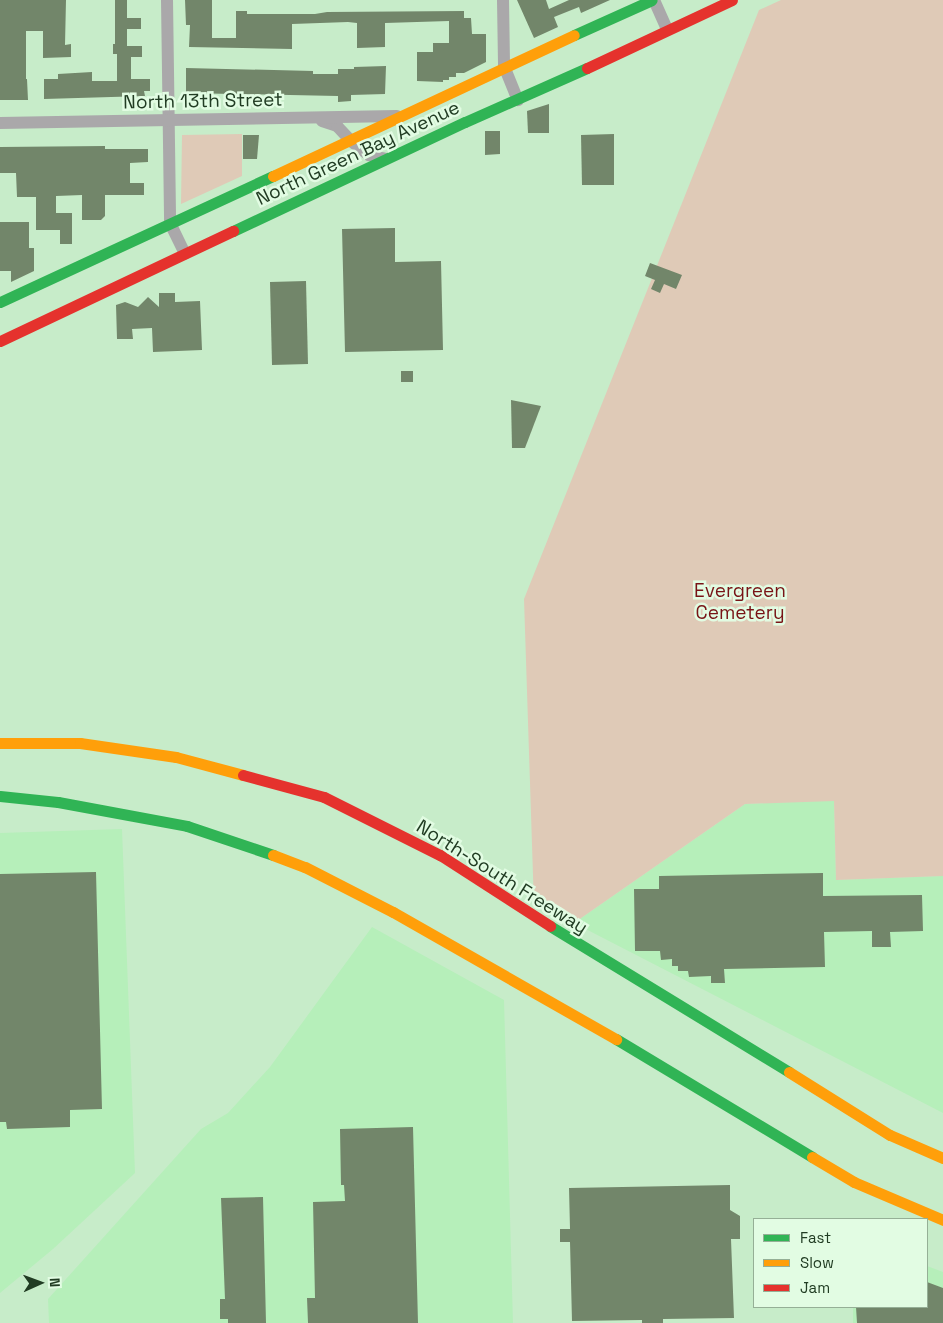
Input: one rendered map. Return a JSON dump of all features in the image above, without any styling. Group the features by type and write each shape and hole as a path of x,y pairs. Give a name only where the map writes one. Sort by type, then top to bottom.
{"main road":[{"name":"North Green Bay Avenue","path":"0,302 407,115 504,66 653,0"},
{"name":"North Green Bay Avenue","path":"0,341 386,159 518,100 732,0"},
{"name":"North-South Freeway","path":"0,743 80,744 176,757 324,797 440,855 596,956 747,1046 890,1135 943,1158"},
{"path":"0,796 58,802 122,812 188,826 224,836 305,867 393,912 574,1012 854,1182 908,1218"},
{"path":"19,810 122,812"},
{"path":"854,1182 943,1220"}],"street":[{"path":"166,0 170,223 185,254"},
{"path":"503,0 504,66 518,100"},
{"path":"653,0 667,29"},
{"name":"North 13th Street","path":"0,123 407,115"},
{"path":"310,118 332,122 351,141 369,155 386,159"}],"shaded area":[{"path":"834,800 836,880 943,876 943,1113 574,923 745,804"},
{"path":"122,829 135,1173 53,1249 0,1293 0,833"},
{"path":"372,927 504,1000 513,1323 49,1323 48,1299 201,1129 228,1113 270,1067"},
{"path":"928,1266 943,1272 943,1323 853,1323 853,1308 928,1308"}],"green space":[{"name":"Evergreen Cemetery","path":"781,0 943,0 943,876 836,880 834,801 745,804 574,923 534,906 524,599 759,10"},
{"path":"242,134 242,176 181,204 182,135"}],"building":[{"path":"0,0 66,0 65,45 71,44 71,57 43,58 43,31 26,31 28,100 0,100"},
{"path":"115,0 127,0 127,18 141,18 141,29 127,29 127,46 142,46 142,57 131,57 131,79 150,79 150,91 144,91 145,96 44,99 44,79 58,79 58,74 92,72 92,81 117,81 117,54 113,54 113,44 115,44"},
{"path":"185,0 212,0 212,38 236,38 236,11 247,11 247,14 315,14 327,12 464,11 464,18 471,18 472,34 486,34 486,62 464,73 456,73 456,77 449,77 449,80 443,80 443,82 417,81 417,52 433,52 433,43 449,43 449,21 385,23 385,47 357,48 357,23 348,22 292,24 292,49 189,47 190,25 186,25"},
{"path":"517,0 546,0 549,9 569,0 610,0 581,13 579,7 554,17 558,27 534,38"},
{"path":"386,66 385,94 351,95 351,101 338,102 338,96 186,93 186,68 313,71 313,74 338,74 338,69"},
{"path":"549,104 549,133 528,133 527,111"},
{"path":"485,131 500,131 500,154 485,155"},
{"path":"614,134 614,185 582,185 581,135"},
{"path":"243,135 259,135 257,159 243,159"},
{"path":"105,146 105,149 148,149 148,162 130,163 130,183 144,183 144,195 105,195 105,216 101,220 82,220 82,195 56,196 56,213 72,213 72,244 60,244 60,230 36,230 36,197 17,197 16,173 0,173 0,147"},
{"path":"0,222 29,222 29,248 34,248 34,271 11,282 11,271 0,271"},
{"path":"395,228 395,262 441,261 443,350 345,352 342,229"},
{"path":"650,263 682,275 676,289 664,284 660,293 651,289 655,280 645,276"},
{"path":"306,281 308,364 272,365 270,282"},
{"path":"159,293 175,293 175,302 200,301 202,350 153,352 152,328 132,329 133,339 117,339 116,305 125,302 138,307 148,297 159,307"},
{"path":"401,371 413,371 413,382 401,382"},
{"path":"511,400 541,406 525,448 512,448"},
{"path":"96,872 102,1109 70,1110 70,1127 7,1129 6,1122 0,1122 0,874"},
{"path":"823,873 823,896 922,895 923,931 890,932 891,947 872,947 872,931 824,932 825,967 724,969 725,983 711,983 711,976 689,977 688,971 678,971 678,966 672,966 672,959 661,960 660,951 635,951 634,889 659,889 659,876"},
{"path":"413,1127 418,1323 308,1323 307,1298 315,1298 313,1202 345,1201 344,1185 341,1185 340,1129"},
{"path":"730,1185 730,1210 740,1216 740,1239 731,1239 734,1318 663,1319 663,1323 642,1323 642,1320 572,1321 570,1242 560,1242 560,1229 570,1229 569,1188"},
{"path":"263,1197 266,1323 228,1323 228,1319 220,1319 220,1299 225,1299 221,1198"},
{"path":"928,1282 943,1288 943,1323 857,1323 856,1308 928,1308"}],"traffic: fast":[{"path":"574,35 652,0"},
{"path":"233,231 465,122 587,68"},
{"path":"0,302 273,176"},
{"path":"0,796 58,802 187,826 273,855"},
{"path":"550,926 789,1072"},
{"path":"616,1039 812,1157"}],"traffic: slow":[{"path":"273,176 574,35"},
{"path":"0,743 80,743 176,757 243,775"},
{"path":"273,855 305,867 393,912 616,1039"},
{"path":"789,1072 890,1135 943,1158"},
{"path":"812,1157 854,1182 943,1220"}],"traffic: jam":[{"path":"587,68 732,0"},
{"path":"0,341 233,231"},
{"path":"243,775 324,797 440,855 550,926"}]}
